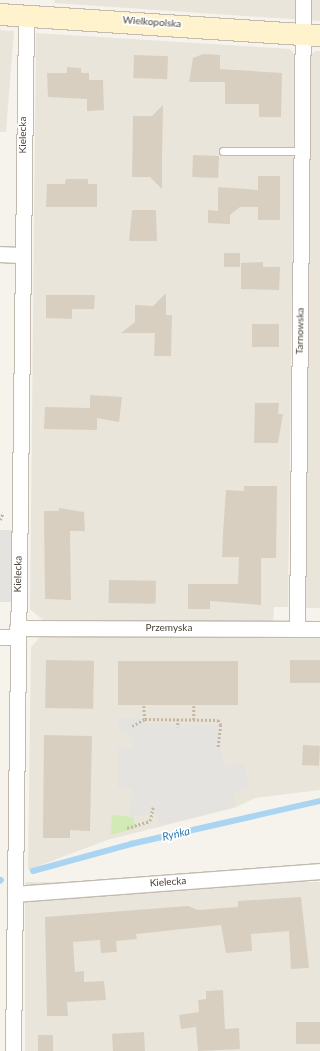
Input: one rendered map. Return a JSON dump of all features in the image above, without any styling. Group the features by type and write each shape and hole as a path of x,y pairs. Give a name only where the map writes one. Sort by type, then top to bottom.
{"street":[{"name":"Tarnowska","path":"297,629 302,150 312,34 303,0"},
{"name":"Wielkopolska","path":"0,14 38,12 312,34"},
{"name":"Kielecka","path":"13,1051 7,1022 15,894 22,255 38,12"},
{"path":"0,254 22,255"},
{"name":"Przemyska","path":"0,637 17,632 320,629"},
{"name":"Kielecka","path":"15,894 320,871"}],"lane":[{"path":"223,151 302,150"}],"path":[{"path":"144,706 145,719"},
{"path":"194,706 194,720"},
{"path":"132,726 145,719 218,720 221,725 218,749"},
{"path":"178,719 178,727"},
{"path":"127,828 150,821 153,807"}],"shaded area":[{"path":"55,0 320,0 320,21 54,3"},
{"path":"0,30 14,31 6,132 0,132"},
{"path":"36,33 290,49 295,54 288,607 274,607 273,624 44,621 30,609"},
{"path":"315,51 320,51 320,608 305,608 310,56"},
{"path":"0,530 18,530 18,602 0,602"},
{"path":"43,634 320,637 320,790 255,798 234,808 107,840 28,870 31,647"},
{"path":"119,718 140,718 147,723 218,725 224,767 243,763 250,788 234,793 236,806 159,826 157,813 129,817 132,789 117,788 118,748 132,748 133,743 127,732 118,731"},
{"path":"25,882 320,882 320,1051 25,1051"}],"green space":[{"path":"112,815 133,817 136,828 111,835"}],"building":[{"path":"203,54 220,55 220,69 282,73 281,117 259,117 259,104 225,104 225,82 189,82 193,58"},
{"path":"134,55 168,56 167,79 133,78"},
{"path":"67,67 81,68 81,73 89,73 89,80 103,80 104,110 87,111 87,99 48,97 47,73 67,73"},
{"path":"163,105 162,189 150,177 132,177 133,116 152,116"},
{"path":"193,155 219,156 218,178 192,177"},
{"path":"258,176 280,176 280,220 258,220 258,207 240,207 230,215 230,224 208,223 208,210 218,211 218,187 258,190"},
{"path":"66,179 88,179 88,184 97,184 97,207 46,207 47,184 65,184"},
{"path":"132,210 156,210 157,241 129,241"},
{"path":"224,253 240,253 240,267 224,267"},
{"path":"263,262 263,267 280,267 279,290 241,289 241,263"},
{"path":"166,293 166,315 172,315 171,356 154,356 155,333 121,333 135,322 135,305 153,306"},
{"path":"46,295 95,295 94,309 72,309 72,319 46,318"},
{"path":"252,324 279,324 279,347 252,347"},
{"path":"90,395 122,397 119,422 97,418 97,430 44,429 45,407 90,408"},
{"path":"255,403 279,403 278,414 283,414 278,443 254,443"},
{"path":"244,486 277,486 276,558 261,558 261,605 210,601 210,609 188,609 188,584 238,584 239,557 222,557 223,533 226,490 244,491"},
{"path":"59,508 84,512 85,531 70,531 71,600 45,599 44,511 59,511"},
{"path":"109,580 156,581 156,604 109,603"},
{"path":"46,660 94,661 93,709 45,708"},
{"path":"290,660 320,660 320,683 290,683"},
{"path":"118,661 238,661 238,705 118,705"},
{"path":"44,735 92,736 90,831 70,830 70,838 43,838"},
{"path":"303,745 320,746 319,766 302,765"},
{"path":"301,897 309,968 291,969 289,931 251,934 252,951 226,953 221,925 136,934 137,939 116,941 117,952 101,953 100,940 73,942 75,972 84,971 84,982 104,981 106,1000 67,1002 68,1016 47,1016 45,917 188,906 198,910 238,907 238,901"},
{"path":"223,990 225,1029 239,1028 240,1049 198,1051 196,1027 181,1029 179,1015 199,1012 198,1000 206,999 206,991"},
{"path":"296,1022 320,1022 320,1044 296,1044"},
{"path":"144,1032 145,1051 113,1051 112,1034"},
{"path":"38,1035 53,1035 53,1051 38,1051"}],"waterway":[{"name":"Ryńka","path":"33,871 131,844 320,801"}]}
